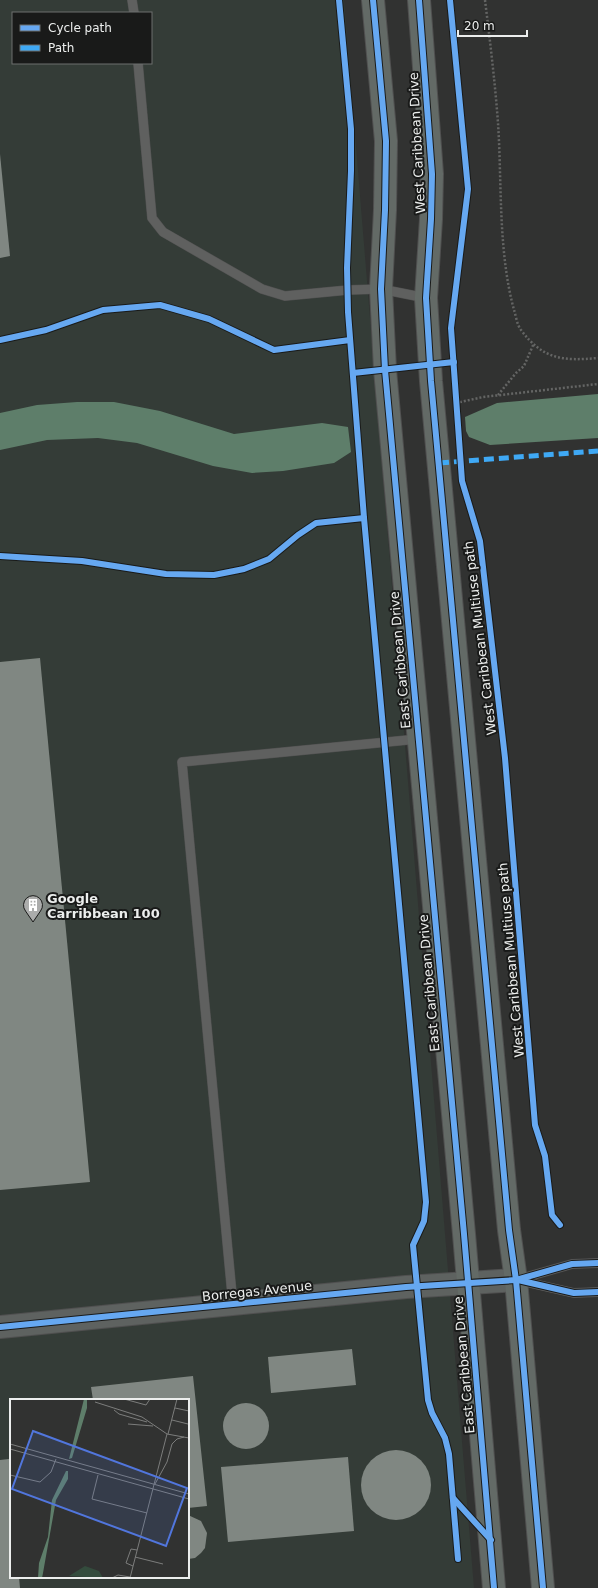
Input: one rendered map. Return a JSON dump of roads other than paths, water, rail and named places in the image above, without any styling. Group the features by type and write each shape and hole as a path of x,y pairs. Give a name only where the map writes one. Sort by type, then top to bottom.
{"main road":[{"path":"373,0 386,141 386,210 381,289"},
{"name":"West Caribbean Drive","path":"419,0 432,174 426,298 431,381 509,1230 516,1280"},
{"name":"East Caribbean Drive","path":"381,289 385,375 394,480 468,1282 494,1588"},
{"path":"516,1280 543,1588"}],"street":[{"name":"Borregas Avenue","path":"0,1327 468,1282 516,1280"}],"lane":[{"path":"132,0 134,12"},
{"path":"138,64 152,218 163,232 262,289 284,296 348,290 381,289 426,298"},
{"path":"233,1304 182,762 418,739"},
{"name":"Borregas Avenue","path":"516,1280 572,1264 598,1263"},
{"name":"Borregas Avenue","path":"516,1280 574,1292 598,1292"}],"place":[{"name":"Google Carribbean 100","path":"33,922"}]}
